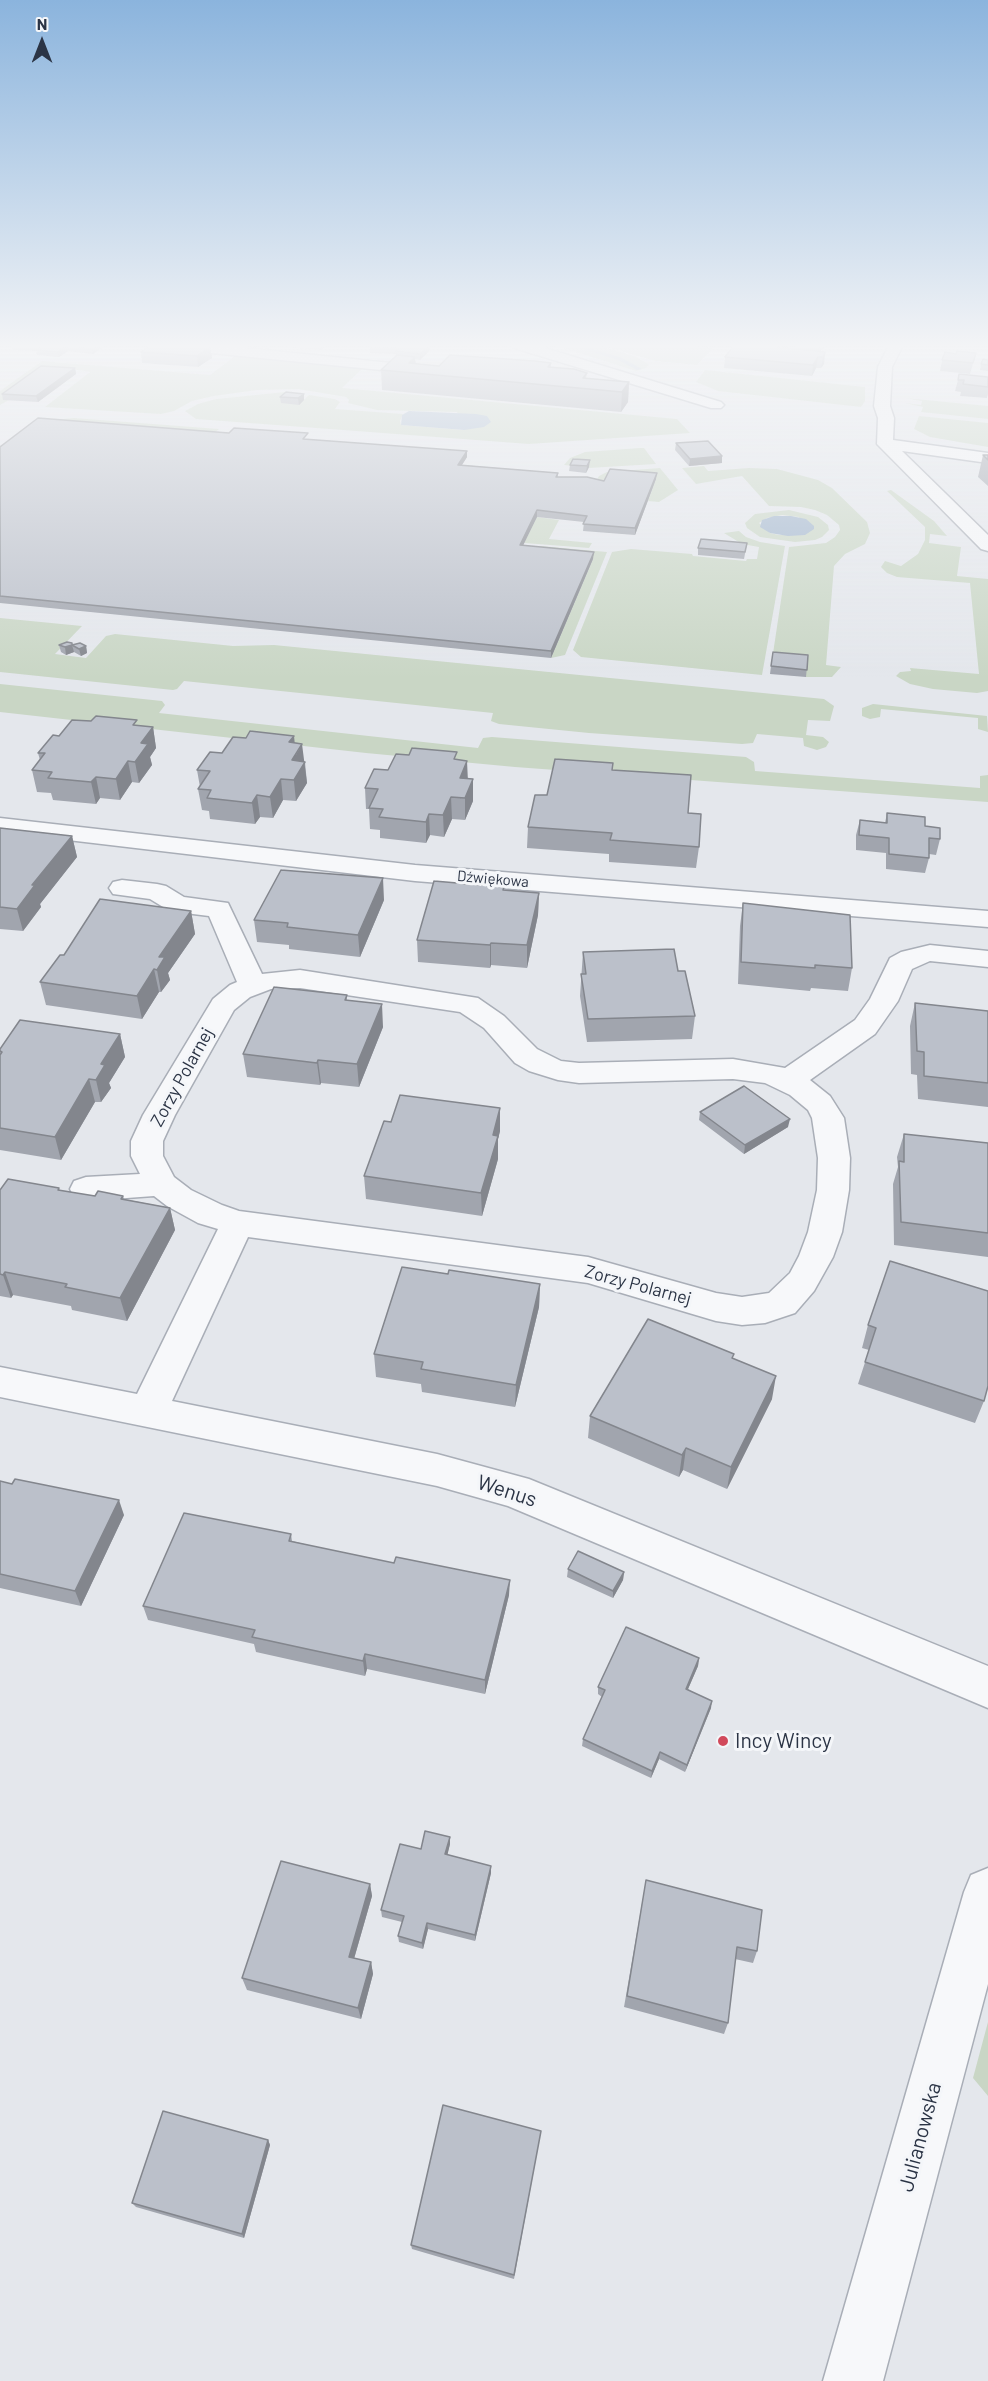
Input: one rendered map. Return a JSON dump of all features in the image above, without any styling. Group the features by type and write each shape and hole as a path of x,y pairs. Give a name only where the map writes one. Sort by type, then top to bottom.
{"street":[{"path":"897,456 988,545"},
{"name":"Dźwiękowa","path":"0,825 415,873 988,919"},
{"path":"122,888 157,892 177,904 219,909 253,986"},
{"path":"787,1081 865,1027 884,1001 900,964 911,958 930,953 988,959"},
{"name":"Zorzy Polarnej","path":"300,979 468,1004 494,1022 526,1056 558,1070 579,1073 733,1069 771,1074 787,1081 801,1088 819,1103 828,1118 834,1158 833,1190 825,1232 816,1257 802,1282 782,1303 765,1309 742,1311 716,1307 588,1270 238,1223 210,1214 161,1184 147,1156 147,1141 159,1115 223,1005 240,991 267,981 300,979"},
{"path":"86,1189 161,1184"},
{"path":"148,1411 238,1223"},
{"name":"Wenus","path":"0,1382 437,1470 515,1491 988,1687"},
{"name":"Julianowska","path":"853,2381 988,1892"}],"green space":[{"path":"650,456 656,464 589,468 564,465 570,458"},
{"path":"704,466 708,471 749,468 777,469 818,480 832,488 867,522 870,533 865,544 845,554 834,566 826,665 841,667 832,677 806,677 772,660 789,547 826,543 835,537 840,530 839,525 827,515 815,510 769,506 742,476 696,484 682,468"},
{"path":"660,468 678,490 659,502 648,501 656,479 604,487 593,486 599,476 607,472"},
{"path":"891,490 934,521 947,536 930,534 929,543 961,547 957,576 988,579 988,691 977,693 933,689 910,684 896,676 900,672 911,671 910,668 979,674 970,583 897,577 887,573 881,567 885,561 901,566 918,554 925,540 925,527 887,491"},
{"path":"789,510 818,517 828,525 829,530 815,540 795,542 760,537 747,528 745,523 755,514","holes":["782,515 799,517 805,535 770,533 759,523 767,518"]},
{"path":"537,517 559,520 549,539 592,543 589,548 524,543"},
{"path":"739,531 746,537 760,542 785,546 762,675 581,657 573,650 612,552 631,549 746,561 757,559 759,547 742,544 724,533"},
{"path":"541,546 607,552 565,655 551,658 593,559 538,550"},
{"path":"0,618 82,626 55,654 86,658 106,636 115,634 233,646 274,645 824,699 834,706 830,721 808,720 806,735 823,737 829,742 826,747 817,750 804,746 803,738 757,734 753,743 742,744 589,733 499,724 491,721 493,713 184,681 173,690 0,672"},
{"path":"0,684 162,701 165,705 159,713 478,748 483,738 492,737 746,757 754,762 755,771 980,788 980,776 988,775 988,802 515,767 366,753 0,712"},
{"path":"873,704 987,716 988,732 978,729 978,718 881,709 880,717 870,719 862,716 862,708"},
{"path":"988,2022 988,2096 973,2078"}],"water":[{"path":"774,516 806,519 814,526 814,529 805,535 788,536 770,533 760,527 762,520"}],"building":[{"path":"0,456 464,456 458,465 558,473 556,477 587,477 604,481 610,469 657,473 635,528 583,524 587,516 537,510 520,545 594,552 551,651 0,596"},
{"path":"687,456 721,456 690,459"},
{"path":"573,459 590,460 587,466 570,465"},
{"path":"701,539 747,543 745,552 698,548"},
{"path":"67,642 72,645 65,647 59,645"},
{"path":"80,643 86,646 79,649 72,645"},
{"path":"773,652 808,655 807,670 771,666"},
{"path":"96,716 137,720 133,725 153,727 141,743 148,744 135,762 128,761 116,779 96,777 91,782 48,778 52,772 32,770 45,753 38,753 53,735 59,736 72,720 91,721"},
{"path":"250,731 294,736 289,742 302,744 292,760 305,762 294,780 281,779 270,797 257,795 252,803 207,798 211,790 198,789 210,771 197,770 210,752 222,753 233,737 246,738"},
{"path":"412,748 457,752 454,759 467,761 460,778 473,779 465,798 451,797 443,815 429,814 426,822 379,817 383,809 369,808 378,789 365,788 374,769 388,770 396,754 409,755"},
{"path":"555,759 613,763 612,770 691,775 688,813 701,814 699,847 610,840 612,833 528,827 535,795 547,795"},
{"path":"887,813 925,817 925,826 940,828 940,839 929,838 929,858 889,854 889,838 859,835 860,820 887,823"},
{"path":"0,828 72,836 32,885 35,885 17,909 0,907"},
{"path":"281,870 383,878 358,935 287,927 288,923 254,920"},
{"path":"434,881 504,887 503,890 539,893 527,945 417,940"},
{"path":"100,899 191,911 159,957 165,957 157,970 154,969 137,996 40,982 60,955 64,955"},
{"path":"743,903 850,915 852,968 815,965 815,968 741,962"},
{"path":"674,949 678,971 685,971 695,1016 588,1019 581,974 586,974 583,952"},
{"path":"274,987 347,995 345,1000 382,1004 357,1064 318,1060 317,1063 243,1054"},
{"path":"915,1003 988,1011 988,1083 924,1076 924,1052 917,1051"},
{"path":"20,1020 120,1034 101,1064 105,1065 96,1080 89,1079 55,1137 0,1128 0,1055 2,1052 0,1049"},
{"path":"744,1086 790,1119 745,1145 700,1112"},
{"path":"400,1095 500,1108 493,1135 498,1136 481,1193 364,1176 384,1121 391,1122"},
{"path":"904,1134 988,1143 988,1233 901,1222 899,1161 904,1162"},
{"path":"8,1179 95,1196 98,1191 123,1196 121,1199 170,1208 120,1298 65,1287 67,1284 5,1272 3,1275 0,1274 0,1190"},
{"path":"890,1261 988,1291 988,1386 984,1401 865,1362 876,1328 868,1325"},
{"path":"402,1267 448,1274 449,1270 540,1284 516,1385 421,1369 423,1362 374,1354"},
{"path":"648,1319 734,1354 732,1358 776,1376 731,1467 686,1448 682,1455 590,1416"},
{"path":"15,1479 119,1500 75,1591 0,1574 0,1481 12,1484"},
{"path":"184,1513 291,1534 289,1541 394,1563 396,1557 510,1580 485,1680 365,1654 363,1661 307,1649 252,1637 255,1630 143,1606"},
{"path":"578,1551 624,1572 613,1591 568,1569"},
{"path":"626,1627 699,1658 686,1689 712,1701 687,1765 660,1752 652,1771 583,1739 605,1690 598,1687"},
{"path":"425,1831 450,1837 445,1854 491,1866 475,1935 427,1923 422,1943 398,1936 404,1916 381,1910 400,1844 421,1849"},
{"path":"281,1861 370,1884 349,1957 371,1962 358,2008 242,1978"},
{"path":"646,1880 762,1910 757,1951 737,1947 728,2023 627,1996"},
{"path":"443,2105 541,2131 514,2275 411,2245"},
{"path":"163,2111 268,2140 242,2234 132,2203"}],"place":[{"name":"Incy Wincy","path":"723,1741"}]}
